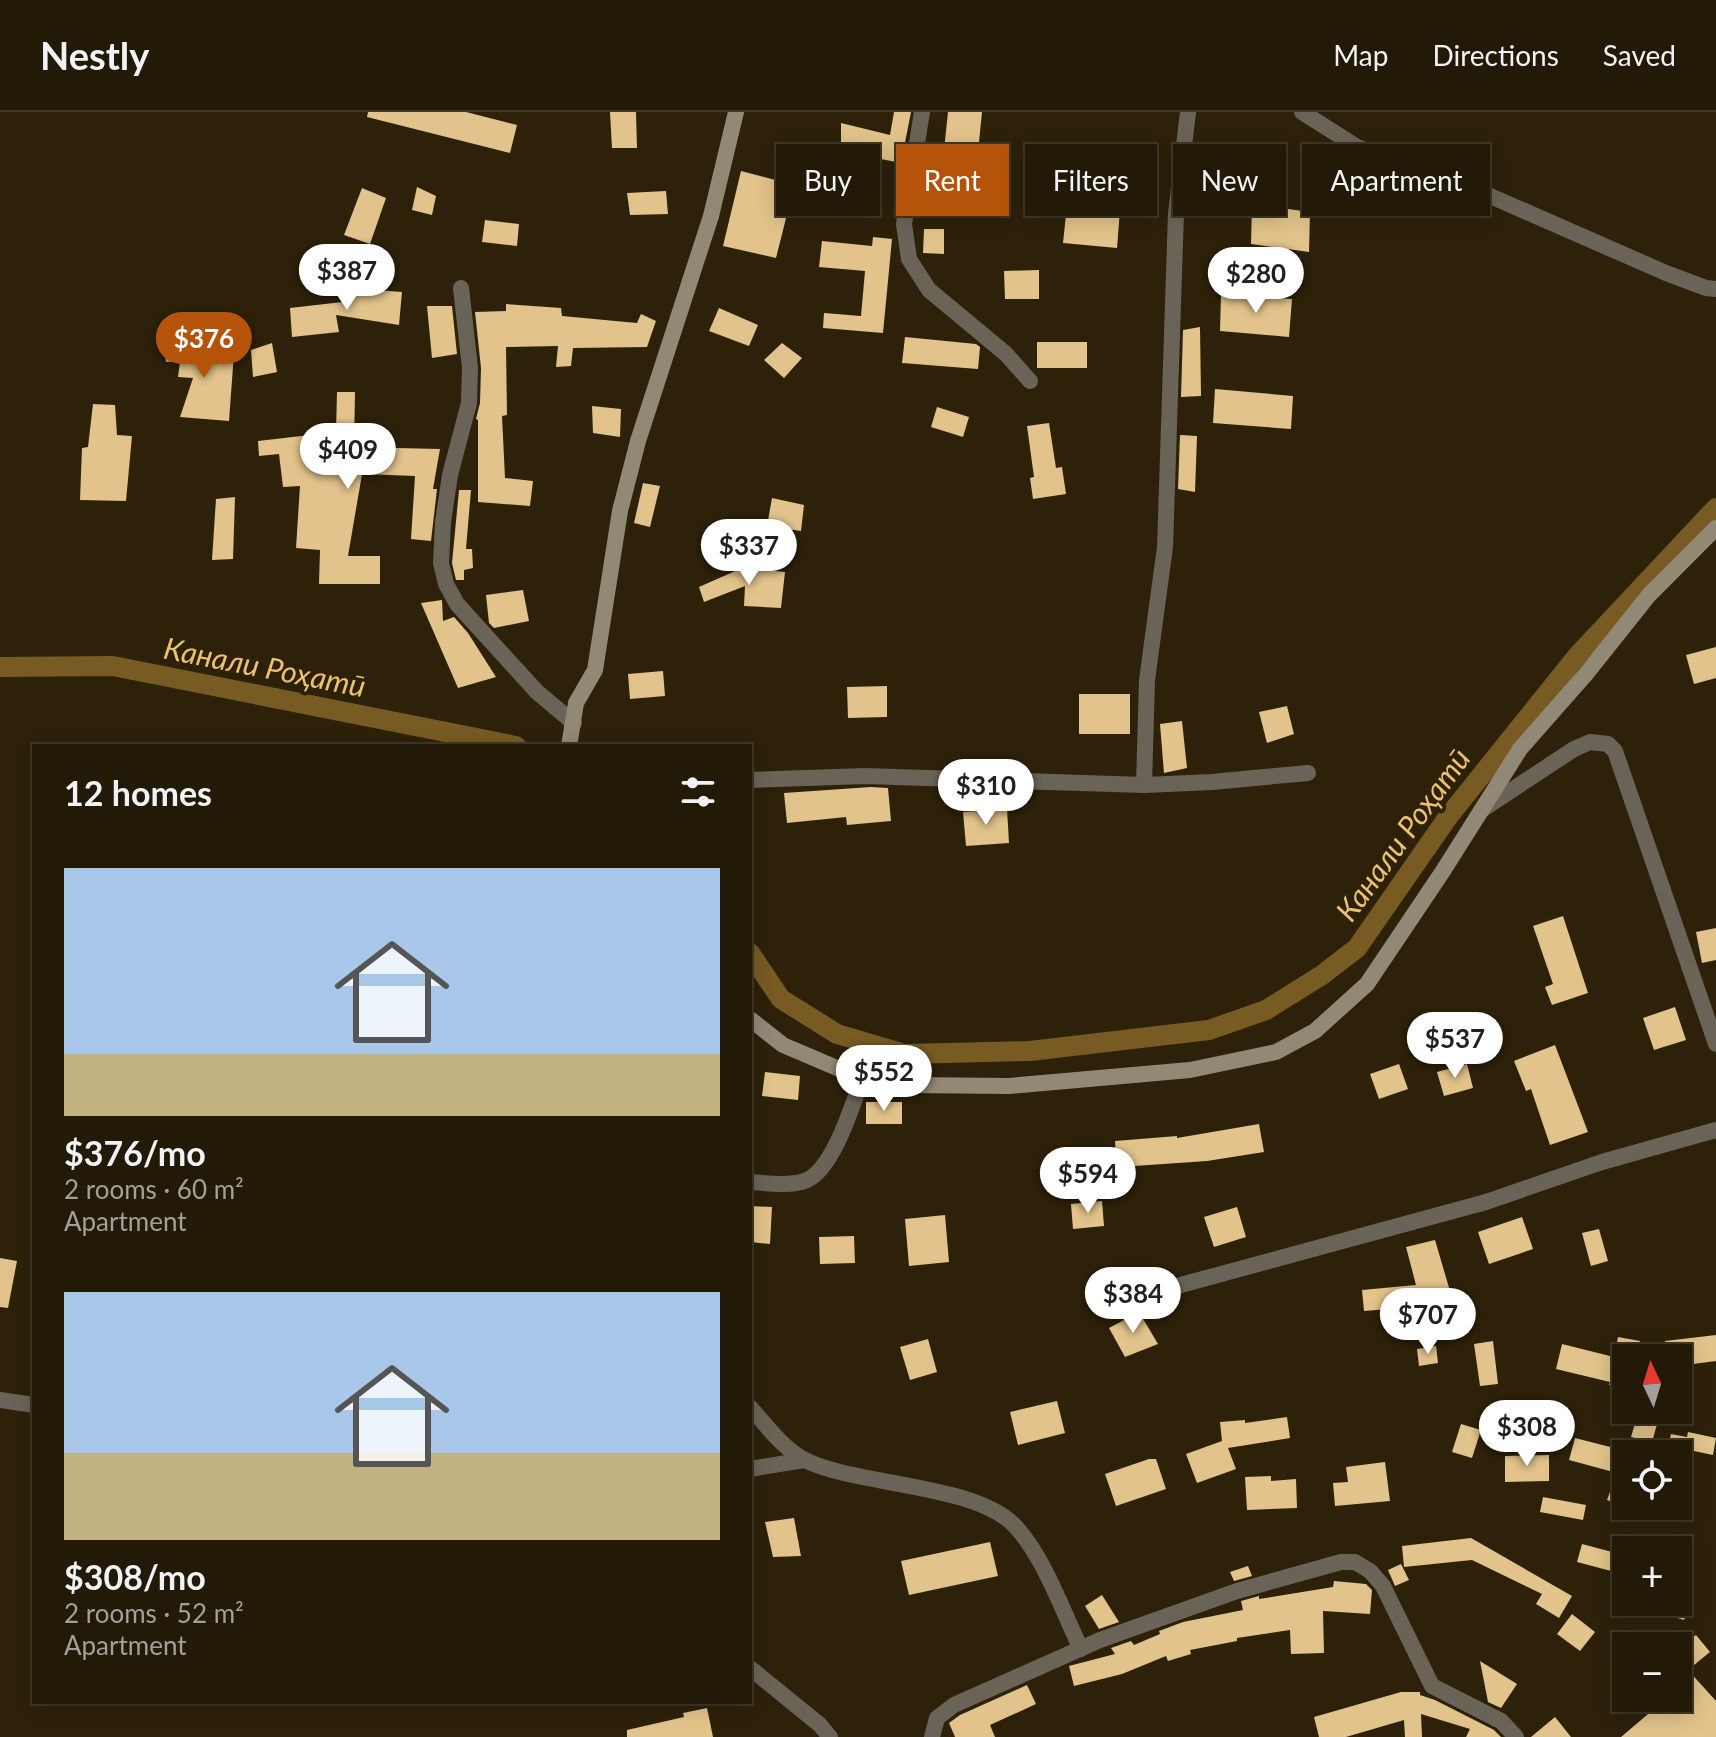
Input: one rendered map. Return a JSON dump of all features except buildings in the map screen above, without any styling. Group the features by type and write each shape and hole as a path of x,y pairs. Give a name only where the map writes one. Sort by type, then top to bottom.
{"street":[{"path":"569,744 576,703 595,670 620,511 631,469 711,216 736,112"},
{"path":"922,112 904,224 909,259 929,290 1006,354 1030,381"},
{"path":"1144,785 1147,680 1165,547 1176,213 1188,112"},
{"path":"1302,112 1357,147 1488,195 1666,273 1716,289"},
{"path":"461,288 470,368 469,403 450,475 443,522 441,563 446,584 457,604 537,692 574,723"},
{"path":"752,1021 783,1045 851,1074 906,1085 1009,1086 1190,1070 1276,1052 1315,1031 1367,984 1520,749 1586,674 1649,595 1716,528"},
{"path":"1483,809 1574,749 1601,741 1615,751 1716,1044"},
{"path":"752,780 865,776 1144,785 1308,773"},
{"path":"752,1182 784,1184 807,1180 820,1170 835,1147 863,1076"},
{"path":"1155,1292 1486,1202 1602,1162 1716,1130"},
{"path":"0,1400 32,1405"},
{"path":"752,1409 784,1444 804,1460 827,1469 959,1498 997,1512 1014,1524 1033,1551 1081,1649"},
{"path":"752,1469 804,1460"},
{"path":"932,1737 937,1718 954,1705 1081,1649 1237,1591 1341,1562 1355,1562 1370,1571 1383,1586 1432,1686 1501,1721 1516,1737"},
{"path":"752,1670 820,1725 830,1737"}],"waterway":[{"name":"Канали Роҳатӣ","path":"752,956 781,999 837,1034 905,1054 1030,1051 1209,1030 1266,1010 1322,975 1357,948 1448,817 1578,655 1716,508"},
{"name":"Канали Роҳатӣ","path":"0,667 113,666 506,744"}]}
